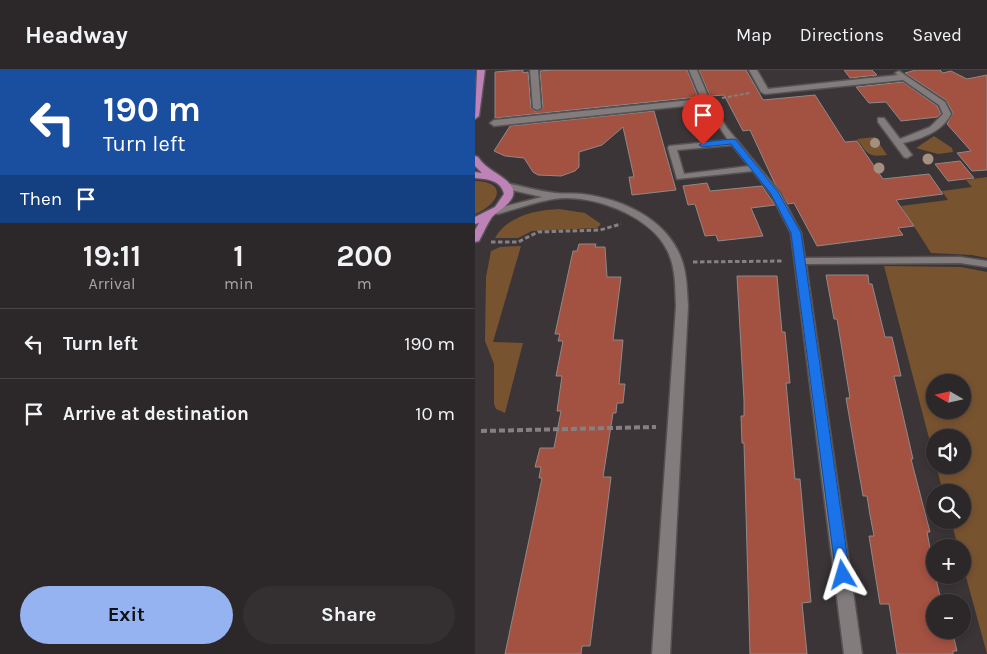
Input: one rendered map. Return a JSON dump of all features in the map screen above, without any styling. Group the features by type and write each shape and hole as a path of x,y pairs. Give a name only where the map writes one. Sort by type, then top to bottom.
{"main road":[{"path":"475,116 479,72"},
{"path":"475,159 481,168 506,186 509,194 506,202 493,214 475,239"},
{"path":"475,176 497,179"},
{"path":"475,221 493,214"}],"street":[{"path":"534,70 537,108"},
{"path":"693,70 706,101 733,142 775,194 796,233 853,654"},
{"path":"753,70 765,92 905,77"},
{"path":"895,70 942,104 947,114 943,122 920,136 898,142"},
{"path":"494,123 706,101"},
{"path":"881,120 907,155"},
{"path":"733,142 672,148 680,177 755,168"},
{"path":"506,186 555,196 583,197 626,208 645,218 658,230 670,245 677,263 682,306 661,654"},
{"path":"493,214 555,196"},
{"path":"801,260 960,260 987,264"}],"path":[{"path":"706,101 736,94 765,92"},
{"path":"487,242 518,242 538,232 600,230 627,223"},
{"path":"677,263 801,260"},
{"path":"481,431 675,426"}],"shaded area":[{"path":"934,136 952,148 953,152 938,154 916,148"},
{"path":"875,137 887,155 876,156 869,154 857,139"},
{"path":"987,177 987,258 972,255 931,253 901,206 948,200 942,191 972,187 966,180"},
{"path":"475,181 493,185 497,194 490,205 475,214"},
{"path":"559,209 585,213 601,224 597,228 532,231 518,238 495,238 500,230 514,219 541,211"},
{"path":"521,246 493,342 523,343 505,413 496,409 494,404 494,364 485,341 486,277 491,251 500,247"},
{"path":"884,266 961,267 987,272 987,654 968,584 971,584 971,539 956,539 953,529 971,529 971,484 941,484 938,474 971,474 971,429 927,429"}],"building":[{"path":"523,70 523,73 528,72 531,108 536,112 543,108 540,71 687,70 698,97 495,118 495,72"},
{"path":"699,70 746,70 763,100 815,95 845,142 857,141 883,179 929,174 943,194 896,200 914,226 898,228 903,235 817,246 794,203 788,204 775,184 750,130 743,131 724,95 710,96"},
{"path":"844,70 872,70 877,75 850,78"},
{"path":"916,70 940,70 943,73 951,71 967,79 987,75 987,170 972,171 957,153 971,151 947,124 953,113 946,100 905,73"},
{"path":"903,82 937,106 941,114 937,117 901,121 886,102 869,103 856,87"},
{"path":"654,111 676,190 632,195 629,177 634,177 623,127 602,145 579,152 579,167 575,171 561,176 538,175 533,172 524,158 505,156 494,151 510,126"},
{"path":"960,161 974,178 948,181 935,164"},
{"path":"707,183 710,191 762,186 775,205 751,208 763,236 718,241 716,235 705,236 695,204 688,205 683,186"},
{"path":"579,244 596,244 595,247 605,247 607,277 621,277 613,340 623,340 619,384 625,384 623,403 617,403 616,413 613,413 603,477 611,477 590,646 582,646 581,654 505,654 542,478 539,478 541,467 535,467 540,448 554,448 561,411 557,411 562,376 556,376 563,341 558,341 560,334 555,334 573,251 577,251"},
{"path":"826,275 868,275 885,337 892,337 901,376 894,376 913,459 911,459 926,517 926,529 929,529 930,532 927,532 928,539 926,539 926,584 937,584 940,594 926,594 926,639 954,639 957,651 953,651 953,654 897,654 889,604 880,604 869,536 874,536 867,496 863,496 846,398 850,398 837,319 834,319"},
{"path":"737,276 777,276 782,332 785,332 790,383 786,383 795,479 800,479 811,602 802,603 807,654 750,654 744,443 742,443 741,416 744,416 744,400"}],"route":[{"path":"703,145 733,142 775,194 796,233 843,575"}]}
